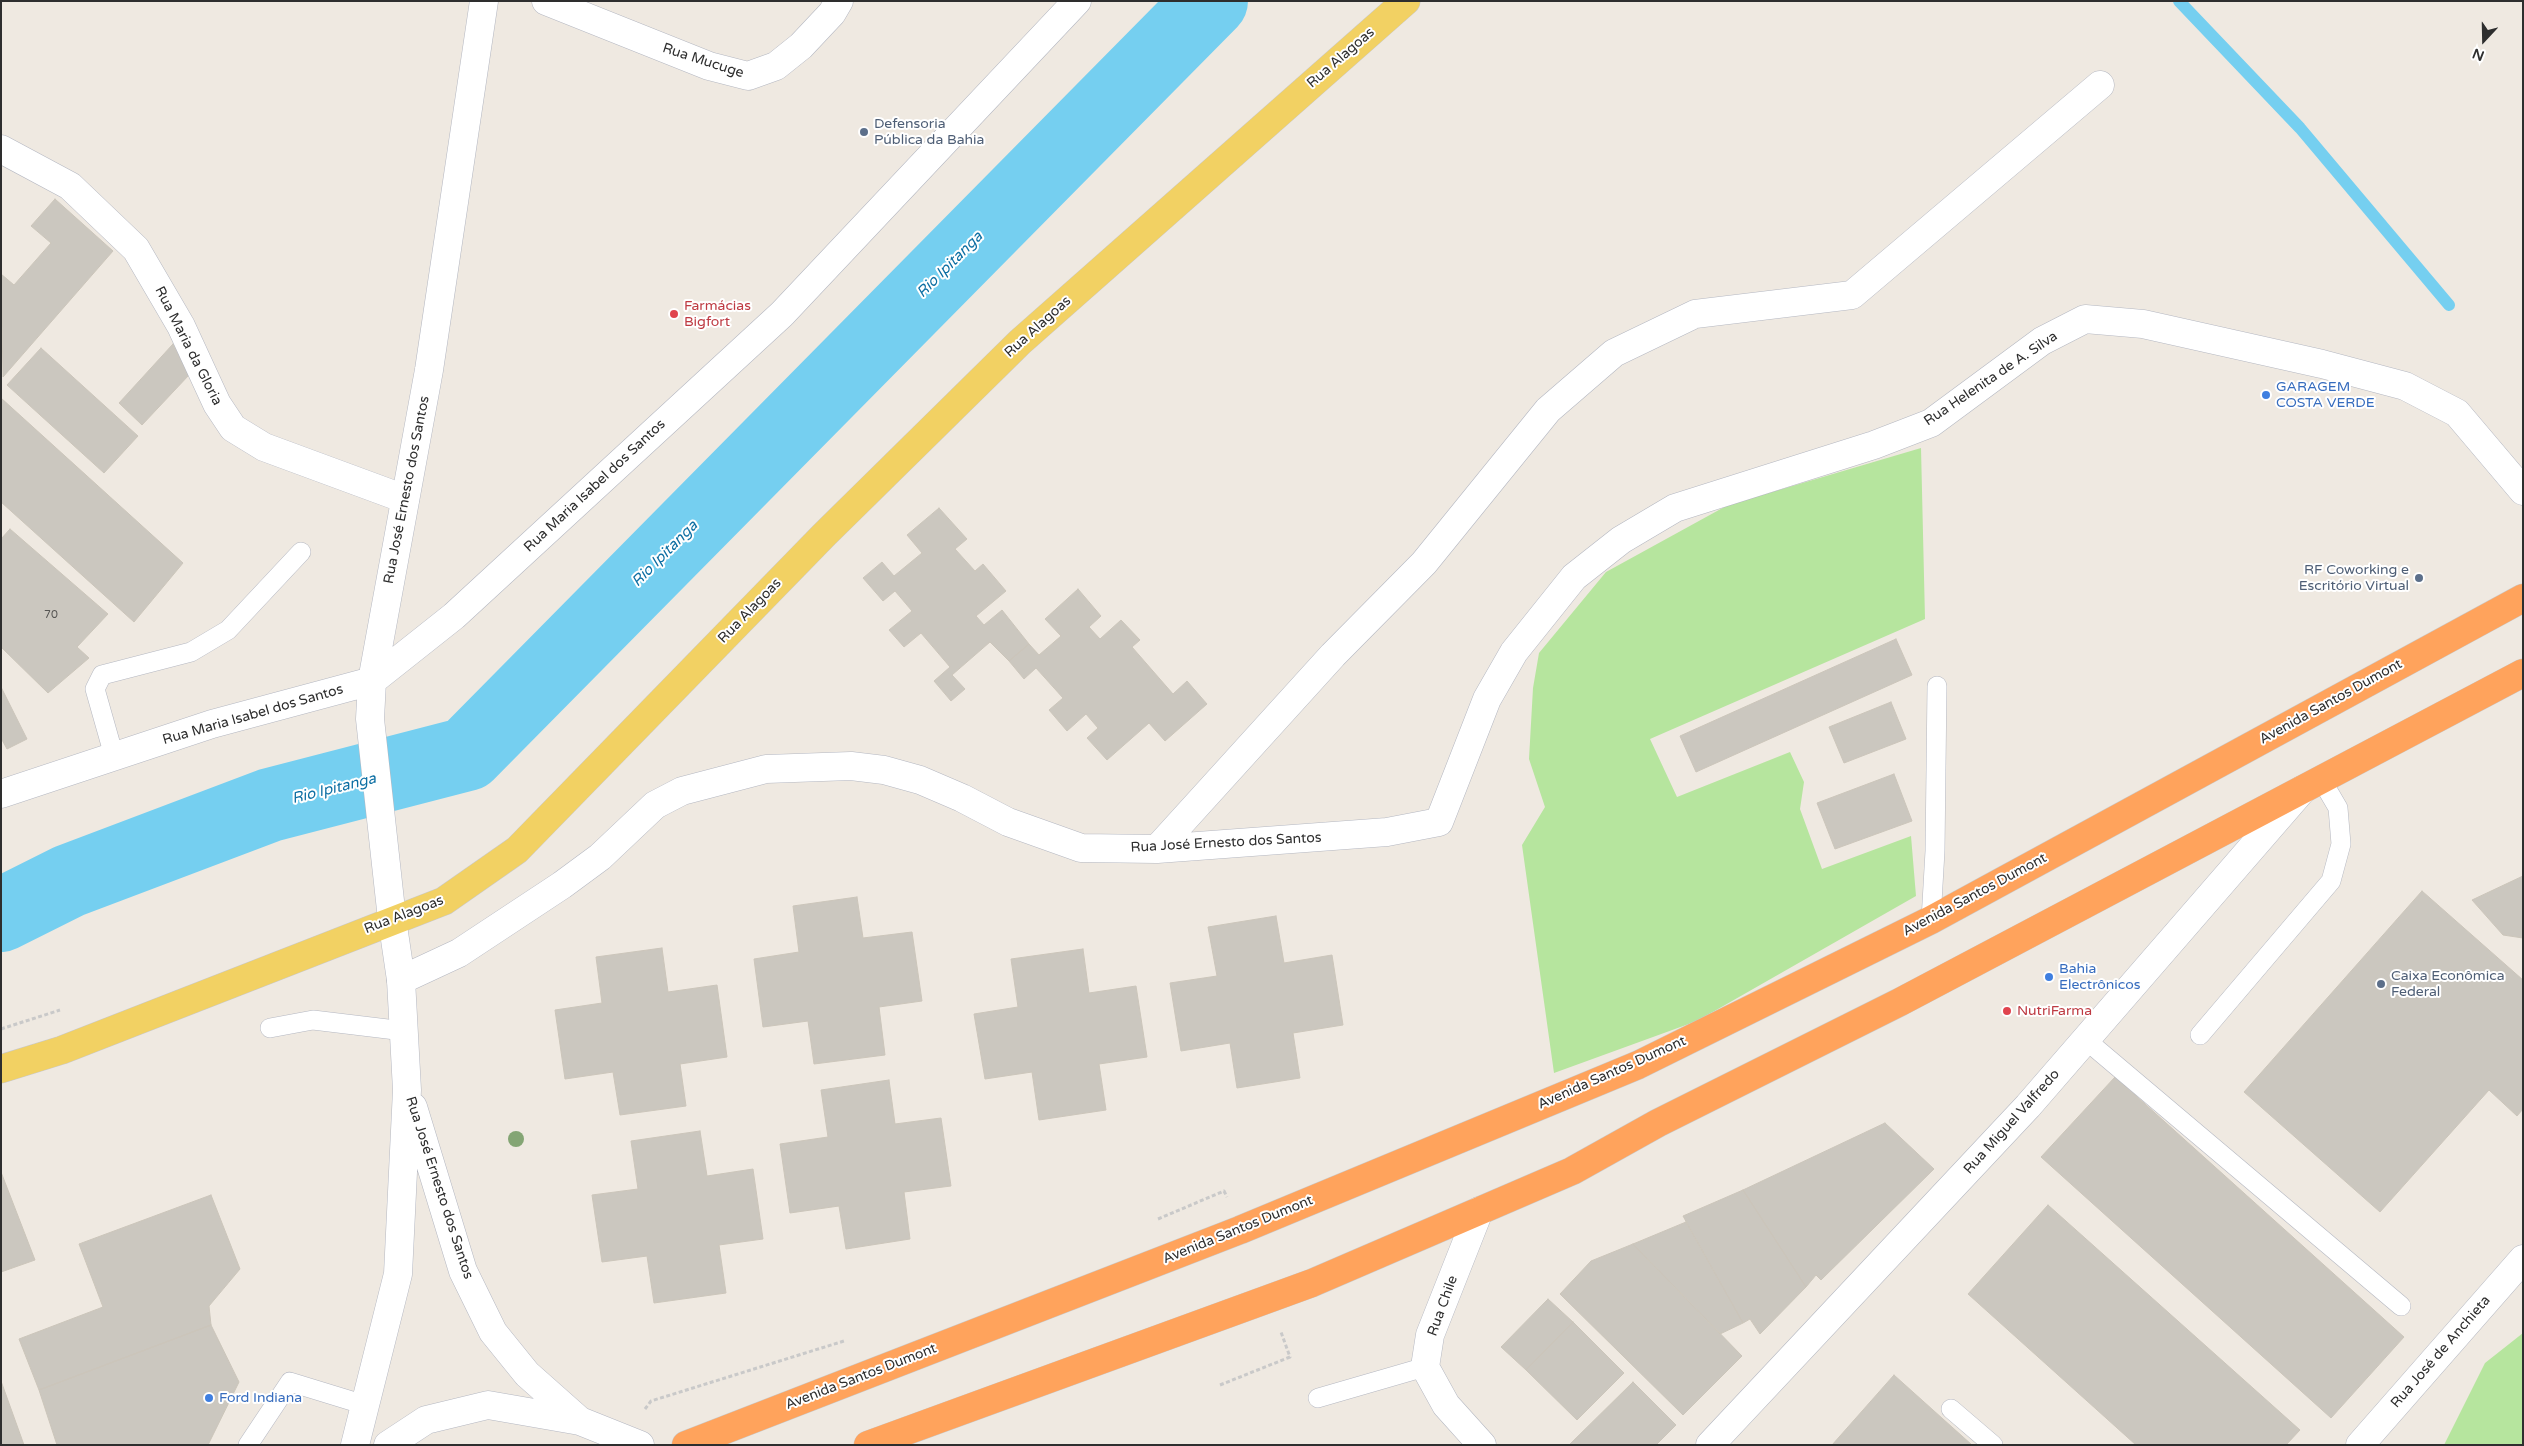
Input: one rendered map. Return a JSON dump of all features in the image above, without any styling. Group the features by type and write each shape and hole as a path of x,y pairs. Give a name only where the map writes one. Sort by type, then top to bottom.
{"highway":[{"name":"Avenida Santos Dumont","path":"686,1445 1240,1230 1638,1065 1931,920 2523,598"},
{"path":"868,1445 1312,1283 1572,1170 1658,1123 1900,1002 2523,673"}],"main road":[{"name":"Rua Alagoas","path":"1,1069 62,1050 444,901 517,850 824,535 1020,342 1406,1"}],"street":[{"name":"Rua José Ernesto dos Santos","path":"355,1445 398,1274 407,1090 401,980 392,920 370,719 372,681 429,370 484,1"},
{"name":"Rua Mucuge","path":"546,1 710,66 748,76 776,66 801,46 832,13 839,1"},
{"name":"Rua Maria Isabel dos Santos","path":"1,794 212,724 372,681 454,616 782,314 1077,1"},
{"path":"1157,849 1333,655 1424,563 1548,410 1614,353 1695,314 1852,295 2100,85"},
{"name":"Rua Maria da Gloria","path":"1,149 70,186 136,250 181,326 218,404 233,428 264,447 405,500"},
{"name":"Rua Helenita de A. Silva","path":"1439,822 1487,699 1514,652 1574,577 1621,540 1675,508 1874,445 1932,423 2042,341 2085,319 2143,324 2322,364 2405,386 2457,413 2523,491"},
{"name":"Rua José Ernesto dos Santos","path":"401,980 459,953 562,885 600,857 655,805 682,791 766,769 851,766 884,770 920,780 962,798 1008,822 1081,848 1157,849 1387,832 1439,822"},
{"name":"Rua Miguel Valfredo","path":"1710,1445 2028,1106 2312,784"},
{"name":"Rua José Ernesto dos Santos","path":"407,1090 464,1271 493,1332 527,1374 580,1421 631,1441"},
{"name":"Rua Chile","path":"1425,1367 1430,1335 1479,1211"},
{"name":"Rua José de Anchieta","path":"2360,1445 2523,1259"},
{"path":"1425,1367 1446,1405 1482,1445"},
{"path":"388,1445 426,1420 488,1405 580,1421"}],"lane":[{"path":"114,756 96,689 102,675 191,652 228,630 301,552"},
{"path":"1931,920 1937,686"},
{"path":"2200,1035 2331,881 2341,844 2338,808 2312,784"},
{"path":"270,1028 313,1020 404,1031"},
{"path":"2086,1040 2402,1306"},
{"path":"1318,1398 1425,1367"},
{"path":"248,1445 290,1382 365,1405"},
{"path":"1951,1409 1993,1445"}],"path":[{"path":"1158,1219 1224,1191"},
{"path":"631,1441 651,1401 844,1341"},
{"path":"1220,1385 1290,1357"}],"green space":[{"path":"1921,448 1925,619 1650,739 1677,797 1790,752 1804,782 1800,809 1822,869 1911,836 1916,896 1697,1021 1554,1073 1522,845 1545,807 1529,759 1533,688 1539,653 1606,572 1728,505"},
{"path":"2523,1333 2523,1445 2444,1445 2485,1363"}],"building":[{"path":"55,199 113,251 3,377 1,274 14,285 51,243 31,226"},
{"path":"173,344 189,375 142,425 119,403"},
{"path":"41,348 138,436 104,473 7,385"},
{"path":"1,398 183,563 134,622 1,502"},
{"path":"939,508 967,539 955,549 975,571 983,564 1006,591 976,616 984,625 1002,610 1029,644 1009,661 990,642 952,675 965,689 951,701 934,681 950,667 921,633 904,647 889,630 912,611 895,591 883,601 863,578 882,562 894,576 922,553 907,535"},
{"path":"10,529 108,614 77,647 89,658 48,693 1,647 1,539"},
{"path":"1078,589 1101,616 1089,627 1100,639 1121,620 1140,640 1132,647 1173,694 1187,681 1207,704 1165,741 1149,723 1107,760 1087,738 1098,728 1086,714 1067,731 1049,710 1063,698 1036,668 1024,679 1009,661 1029,644 1039,655 1061,636 1045,619"},
{"path":"1896,639 1912,675 1696,772 1680,736"},
{"path":"1,687 27,739 7,749 1,738"},
{"path":"1891,702 1906,739 1844,763 1829,727"},
{"path":"1894,774 1912,821 1835,849 1817,803"},
{"path":"2523,876 2523,938 2503,935 2472,900"},
{"path":"2422,891 2523,980 2523,1109 2517,1116 2489,1090 2380,1212 2244,1092"},
{"path":"857,897 863,938 912,932 922,1001 879,1007 885,1055 814,1064 808,1021 763,1027 754,959 799,952 793,906"},
{"path":"1276,916 1284,963 1332,955 1343,1025 1293,1033 1300,1078 1237,1088 1230,1043 1181,1051 1170,983 1217,976 1208,927"},
{"path":"662,948 668,992 717,985 727,1057 680,1064 686,1106 620,1115 613,1072 565,1079 555,1010 602,1003 596,957"},
{"path":"1083,949 1089,993 1136,986 1147,1057 1099,1064 1106,1110 1039,1120 1032,1072 985,1079 974,1014 1018,1007 1011,959"},
{"path":"2115,1077 2404,1337 2331,1418 2041,1157"},
{"path":"889,1080 895,1124 941,1118 951,1186 904,1192 910,1239 846,1249 839,1206 790,1213 780,1144 828,1137 821,1090"},
{"path":"1885,1123 1934,1169 1821,1280 1816,1275 1806,1287 1743,1190"},
{"path":"700,1131 707,1176 753,1169 763,1239 719,1245 726,1293 654,1303 647,1256 602,1262 592,1195 638,1189 631,1141"},
{"path":"1,1172 35,1260 1,1272"},
{"path":"1743,1190 1806,1287 1760,1334 1750,1319 1743,1323 1683,1216"},
{"path":"211,1195 240,1269 209,1306 211,1325 39,1390 19,1339 103,1307 79,1244"},
{"path":"2048,1205 2300,1430 2286,1445 2136,1445 1968,1294"},
{"path":"1686,1222 1743,1323 1720,1334 1633,1244"},
{"path":"1633,1244 1742,1356 1683,1415 1560,1294 1591,1261"},
{"path":"1548,1299 1573,1322 1526,1370 1501,1347"},
{"path":"1573,1322 1624,1373 1577,1420 1526,1370"},
{"path":"211,1325 239,1382 208,1445 57,1445 39,1390"},
{"path":"1894,1375 1972,1445 1832,1445"},
{"path":"1,1381 24,1445 1,1445"},
{"path":"1633,1382 1676,1425 1656,1445 1569,1445"}],"waterway":[{"name":"Rio Ipitanga","path":"1,915 69,881 270,805 467,754 1211,1"},
{"path":"2179,1 2300,128 2449,305"}],"place":[{"name":"Defensoria Pública da Bahia","path":"864,132"},
{"name":"Farmácias Bigfort","path":"674,314"},
{"name":"GARAGEM COSTA VERDE","path":"2266,395"},
{"name":"RF Coworking e Escritório Virtual","path":"2419,578"},
{"name":"Bahia Electrônicos","path":"2049,977"},
{"name":"Caixa Econômica Federal","path":"2381,984"},
{"name":"NutriFarma","path":"2007,1011"},
{"name":"Ford Indiana","path":"209,1398"}]}
